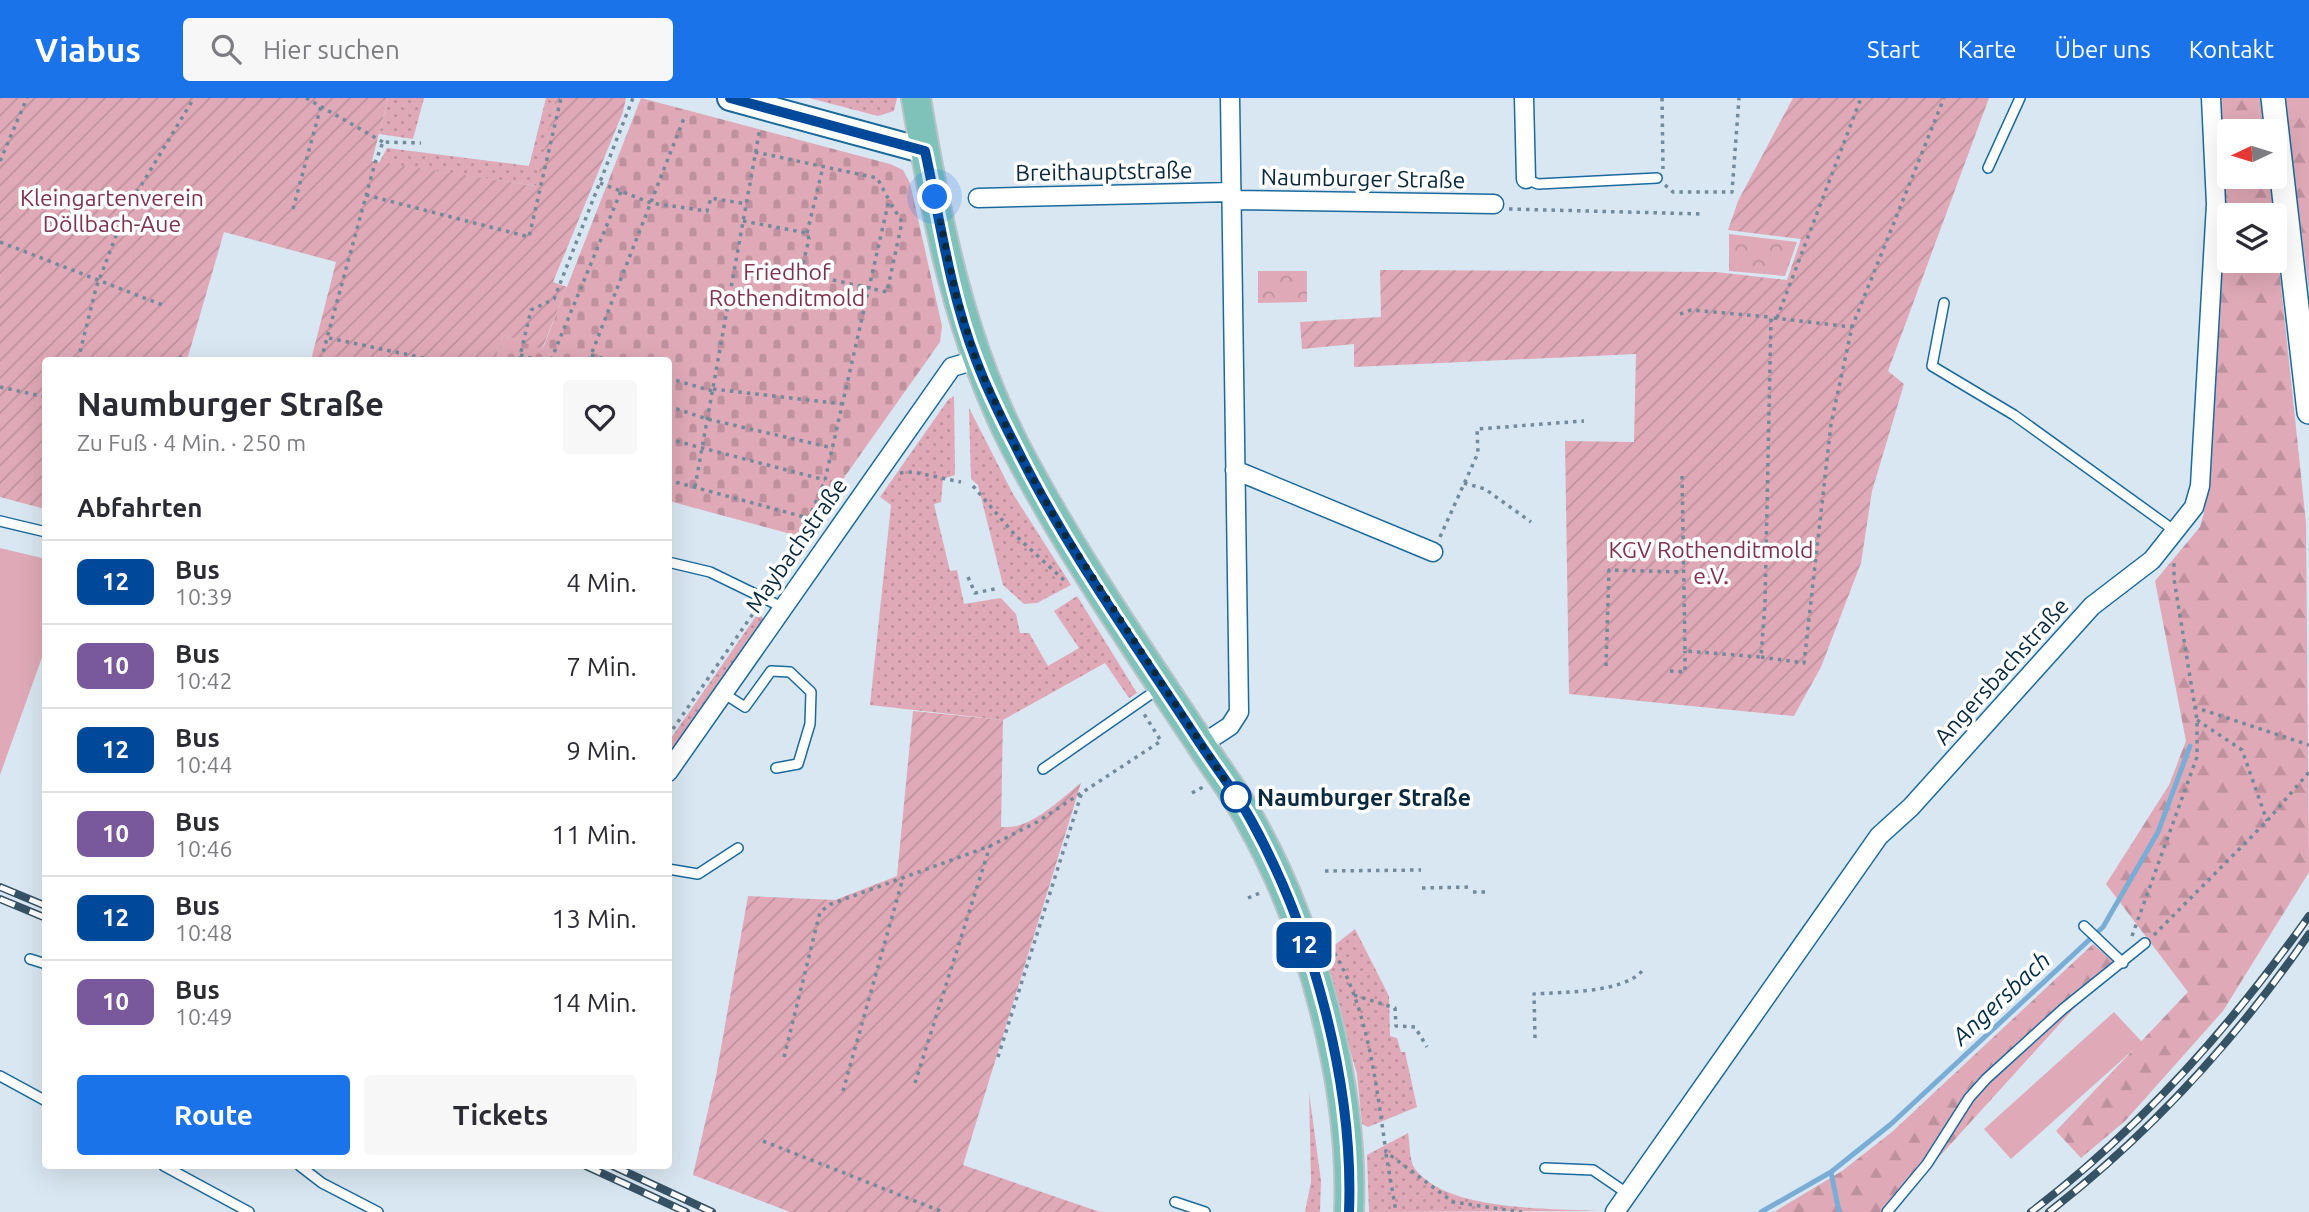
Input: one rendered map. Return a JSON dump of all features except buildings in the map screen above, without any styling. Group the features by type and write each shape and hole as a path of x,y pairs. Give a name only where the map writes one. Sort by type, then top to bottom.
{"main road":[{"path":"730,98 925,151"},
{"path":"916,98 956,295 976,360 1015,446 1060,527 1251,820 1299,929 1317,983 1340,1083 1346,1137 1349,1212"}],"street":[{"name":"Naumburger Straße","path":"1201,745 1230,726 1239,712 1230,98"},
{"path":"1524,98 1526,179"},
{"name":"Angersbachstraße","path":"1615,1212 1879,836 1911,807 2092,606 2152,560 2194,507 2200,486 2216,204 2211,98"},
{"path":"2273,98 2309,412"},
{"name":"Naumburger Straße","path":"1232,197 1494,204"},
{"name":"Breithauptstraße","path":"978,198 1232,197"},
{"name":"Maybachstraße","path":"672,766 952,367 976,360"},
{"path":"1235,470 1433,552"}],"lane":[{"path":"1988,168 2020,98"},
{"path":"1526,179 1538,184 1657,178"},
{"path":"1944,303 1931,366 2014,415 2176,532"},
{"path":"0,521 42,530"},
{"path":"672,563 710,572 782,607"},
{"path":"723,693 745,707 771,671 790,672 811,692 810,723 798,764 776,768"},
{"path":"1043,769 1162,685"},
{"path":"672,870 698,874 738,848"},
{"path":"2084,926 2123,963"},
{"path":"1887,1212 1927,1164 1969,1098 1986,1079 2063,1009 2145,943"},
{"path":"30,959 42,963"},
{"path":"0,1076 42,1099"},
{"path":"1545,1168 1592,1170 1628,1194"},
{"path":"170,1169 249,1212"},
{"path":"304,1169 322,1183 378,1212"},
{"path":"1175,1202 1205,1212"}],"path":[{"path":"0,161 27,98"},
{"path":"79,357 99,280 125,212 194,98"},
{"path":"306,98 383,142 421,143"},
{"path":"366,195 529,237 561,98"},
{"path":"519,357 531,310 554,299 634,98"},
{"path":"1662,98 1664,167 1657,178 1673,192 1732,192 1739,98"},
{"path":"1761,657 1774,317 1861,98"},
{"path":"1685,651 1804,663 1831,424 1852,327 1944,98"},
{"path":"293,209 321,106"},
{"path":"695,487 764,107"},
{"path":"599,357 591,355 684,118"},
{"path":"322,357 383,142"},
{"path":"755,152 824,166 877,178 902,222 887,292 870,286 806,274 802,268 809,239 807,233 824,166"},
{"path":"600,183 651,203 707,211 711,198 746,204"},
{"path":"552,357 621,191"},
{"path":"809,518 825,481 889,200"},
{"path":"1494,204 1503,209 1703,214"},
{"path":"743,221 807,233"},
{"path":"0,242 165,306"},
{"path":"1680,314 1691,310 1852,327"},
{"path":"329,338 419,357"},
{"path":"672,379 712,390 842,404"},
{"path":"0,387 42,396"},
{"path":"672,407 707,419 833,448"},
{"path":"1433,552 1478,453 1477,429 1584,421"},
{"path":"672,440 825,481"},
{"path":"883,464 898,473 913,472 961,482"},
{"path":"1670,671 1685,673 1682,473"},
{"path":"672,481 838,527"},
{"path":"1464,483 1485,489 1531,522"},
{"path":"973,486 1033,552 1072,584"},
{"path":"2123,963 2197,757 2197,720 2174,579 2176,532"},
{"path":"1606,666 1609,570 1684,572"},
{"path":"968,577 975,593 999,588"},
{"path":"672,730 764,598"},
{"path":"1137,704 1161,741"},
{"path":"2194,707 2309,745"},
{"path":"2197,720 2242,750 2267,821"},
{"path":"784,1057 820,912 831,904 990,845 1037,822 1168,736"},
{"path":"2145,943 2267,821 2309,772"},
{"path":"998,1057 1083,791"},
{"path":"915,1083 990,845"},
{"path":"1325,871 1421,870"},
{"path":"843,1091 903,878"},
{"path":"1422,888 1473,889 1487,892"},
{"path":"1322,935 1345,969 1354,995 1396,1212"},
{"path":"1535,1038 1534,994 1597,989 1634,980 1642,971"},
{"path":"1354,995 1395,1008 1396,1026 1415,1027 1427,1047"},
{"path":"762,1141 943,1212"},
{"path":"1386,1152 1452,1202 1522,1212"}],"green space":[{"name":"Kleingartenverein Döllbach-Aue","path":"0,98 388,98 372,161 536,186 556,98 626,98 623,112 553,282 567,287 542,349 503,335 497,357 312,357 336,262 224,232 188,357 42,357 42,508 0,497"},
{"path":"388,98 424,98 413,139 379,134"},
{"path":"546,98 556,98 537,186 379,163 387,148 529,166"},
{"name":"Friedhof Rothenditmold","path":"641,98 890,164 903,170 910,183 942,326 940,342 802,537 672,502 672,357 497,357 503,335 543,348"},
{"path":"809,98 897,98 894,111 878,116"},
{"name":"KGV Rothenditmold e.V.","path":"1793,98 1989,98 1888,371 1904,384 1872,491 1861,563 1821,667 1794,716 1569,694 1565,441 1634,442 1636,354 1354,367 1354,344 1302,349 1300,322 1381,317 1380,270 1716,272 1787,280 1801,239 1728,230 1738,201"},
{"path":"2218,98 2260,98 2263,119 2219,119"},
{"path":"2284,98 2309,98 2309,290 2287,119"},
{"path":"2221,189 2271,189 2273,203 2221,203"},
{"path":"1729,234 1797,242 1785,276 1729,271"},
{"path":"1258,271 1307,271 1307,302 1258,303"},
{"path":"2217,273 2280,273 2306,523 2309,872 2223,1011 2125,1121 2081,1158 2056,1131 2188,992 2106,884 2169,785 2186,741 2155,581 2200,527 2204,513"},
{"path":"954,396 955,475 943,479 941,502 934,504 950,571 957,570 964,604 1001,598 1016,614 1020,633 1029,633 1048,666 1079,648 1054,611 1077,596 1137,693 1129,698 1105,663 1003,720 870,705 891,505 880,497 948,400"},
{"path":"969,408 1013,494 1071,585 1037,603 1024,604 1003,585 978,485 971,479"},
{"path":"0,548 42,558 42,657 0,775"},
{"path":"759,612 765,622 756,628 672,750 672,737"},
{"path":"913,711 1003,720 1001,827 1012,827 1034,819 1081,783 963,1165 1100,1212 790,1212 693,1175 716,1076 748,896 835,900 897,876"},
{"path":"1355,929 1389,996 1390,1036 1397,1038 1401,1052 1405,1052 1417,1107 1368,1127 1362,1124 1357,1074 1322,955"},
{"path":"2093,944 2115,963 1938,1158 1880,1212 1774,1212 1842,1171 1893,1131"},
{"path":"2114,1012 2142,1042 2011,1159 1984,1129"},
{"path":"1309,1092 1321,1181 1320,1212 1305,1212 1311,1182"},
{"path":"1408,1133 1415,1169 1430,1183 1451,1193 1501,1205 1600,1211 1369,1212 1367,1155"}],"waterway":[{"name":"Angersbach","path":"1761,1212 1831,1172 1891,1124 2103,927 2158,832 2190,746"},
{"path":"1831,1172 1839,1212"}],"railway":[{"path":"0,887 42,904"},
{"path":"0,899 42,916"},
{"path":"2031,1212 2109,1146 2181,1075 2248,998 2309,916"},
{"path":"2049,1212 2123,1150 2190,1083 2252,1011 2309,934"},
{"path":"593,1169 686,1212"},
{"path":"619,1169 712,1212"}],"bus line":[{"name":"12","path":"730,98 925,151 956,295 969,338 976,360 1015,446 1060,527 1251,820 1299,929 1331,1034 1340,1083 1346,1137 1349,1212"}],"place":[{"name":"Naumburger Straße","path":"1236,797"}],"route":[{"path":"935,197 956,295 976,360 1015,446 1060,527 1236,797"}]}
